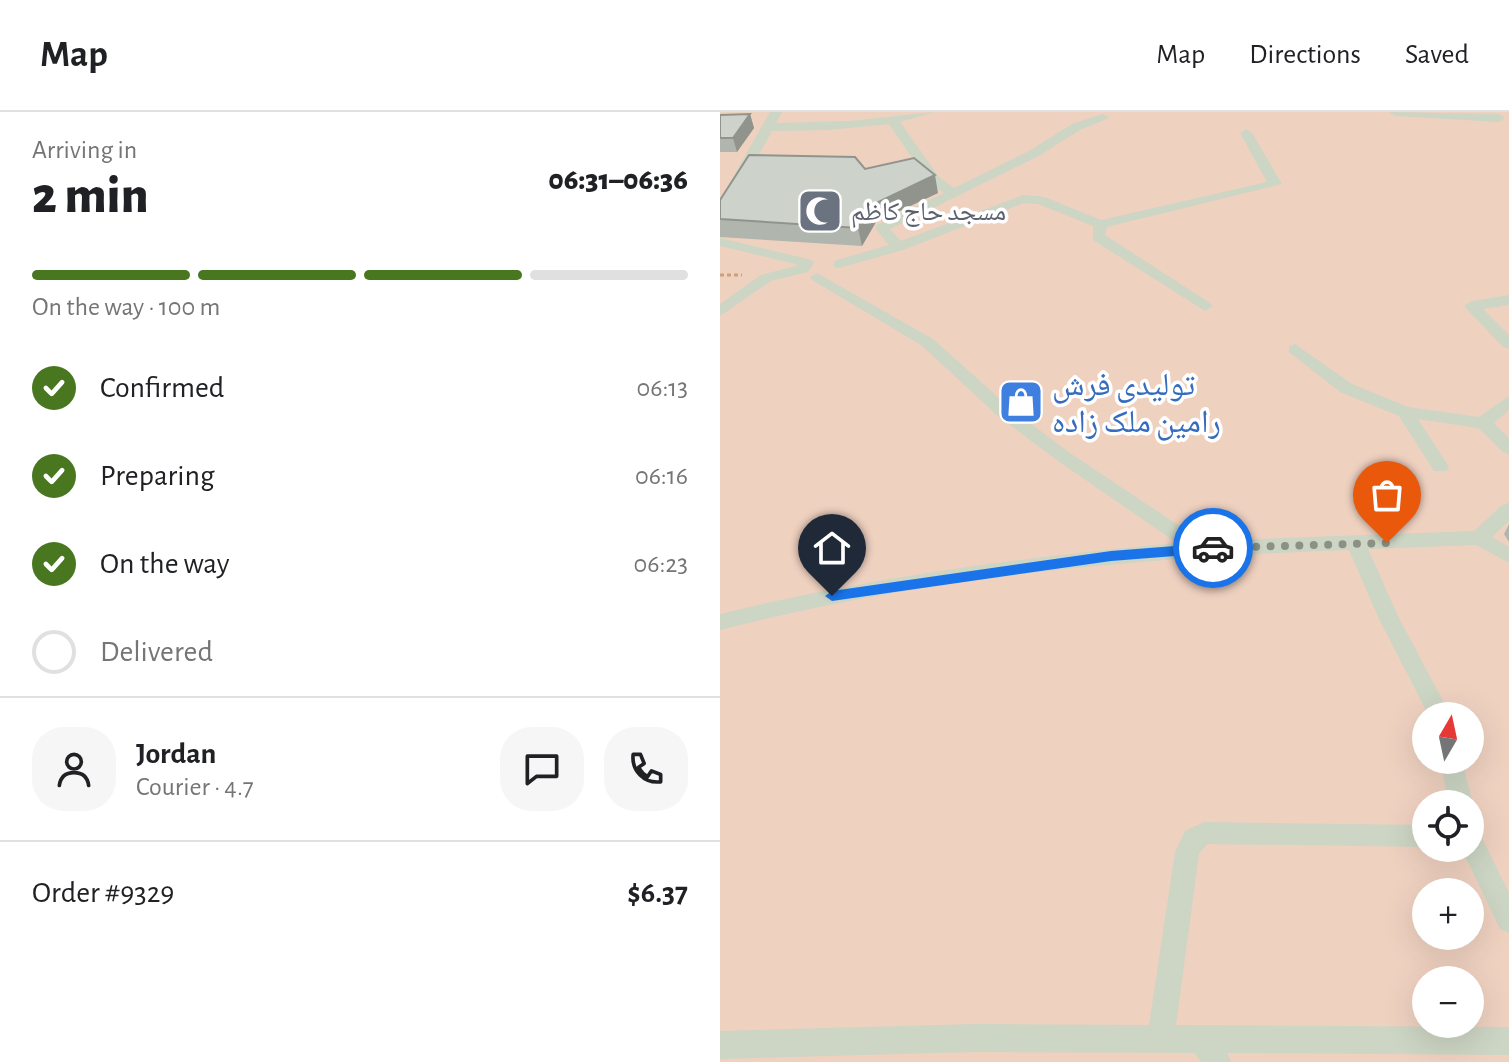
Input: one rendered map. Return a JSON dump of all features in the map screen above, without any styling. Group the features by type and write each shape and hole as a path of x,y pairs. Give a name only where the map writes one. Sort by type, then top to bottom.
{"street":[{"path":"720,212 776,112"},
{"path":"769,127 816,128 892,120 929,112"},
{"path":"1395,112 1502,116"},
{"path":"898,247 882,228 1060,140 1076,127 1103,118"},
{"path":"892,120 934,180 955,194"},
{"path":"720,242 809,269 834,273 839,264 898,247 1023,199 1040,200 1100,224 1275,184 1246,133"},
{"path":"1100,224 1098,237 1205,306"},
{"path":"720,311 766,278 809,269 927,342 1004,412 1199,548"},
{"path":"1509,300 1472,306 1509,344"},
{"path":"1295,349 1346,388 1405,412 1483,423 1509,448"},
{"path":"1483,423 1509,401"},
{"path":"1405,412 1440,467"},
{"path":"1479,538 1509,510"},
{"path":"720,622 803,601 916,582 1111,556 1199,548 1357,545 1479,538 1509,556"},
{"path":"1357,545 1389,619 1433,702"},
{"path":"1160,1041 1187,852 1194,839 1204,833 1412,836"},
{"path":"1481,862 1509,920"},
{"path":"720,1045 975,1038 1160,1041 1210,1052 1509,1041"}],"shaded area":[{"path":"720,112 1509,112 1509,1062 720,1062"}],"building":[{"path":"750,114 733,138 720,138 720,115"},
{"name":"مسجد حاج کاظم","path":"749,155 855,157 865,169 914,158 935,175 872,205 858,228 720,219 720,200"}],"way so far":[{"path":"1213,548 1387,543"}],"place":[{"name":"مسجد حاج کاظم","path":"820,211"},
{"name":"تولیدی فرش رامین ملک زاده","path":"1021,402"}],"route":[{"path":"832,596 1111,556 1213,548"}]}
